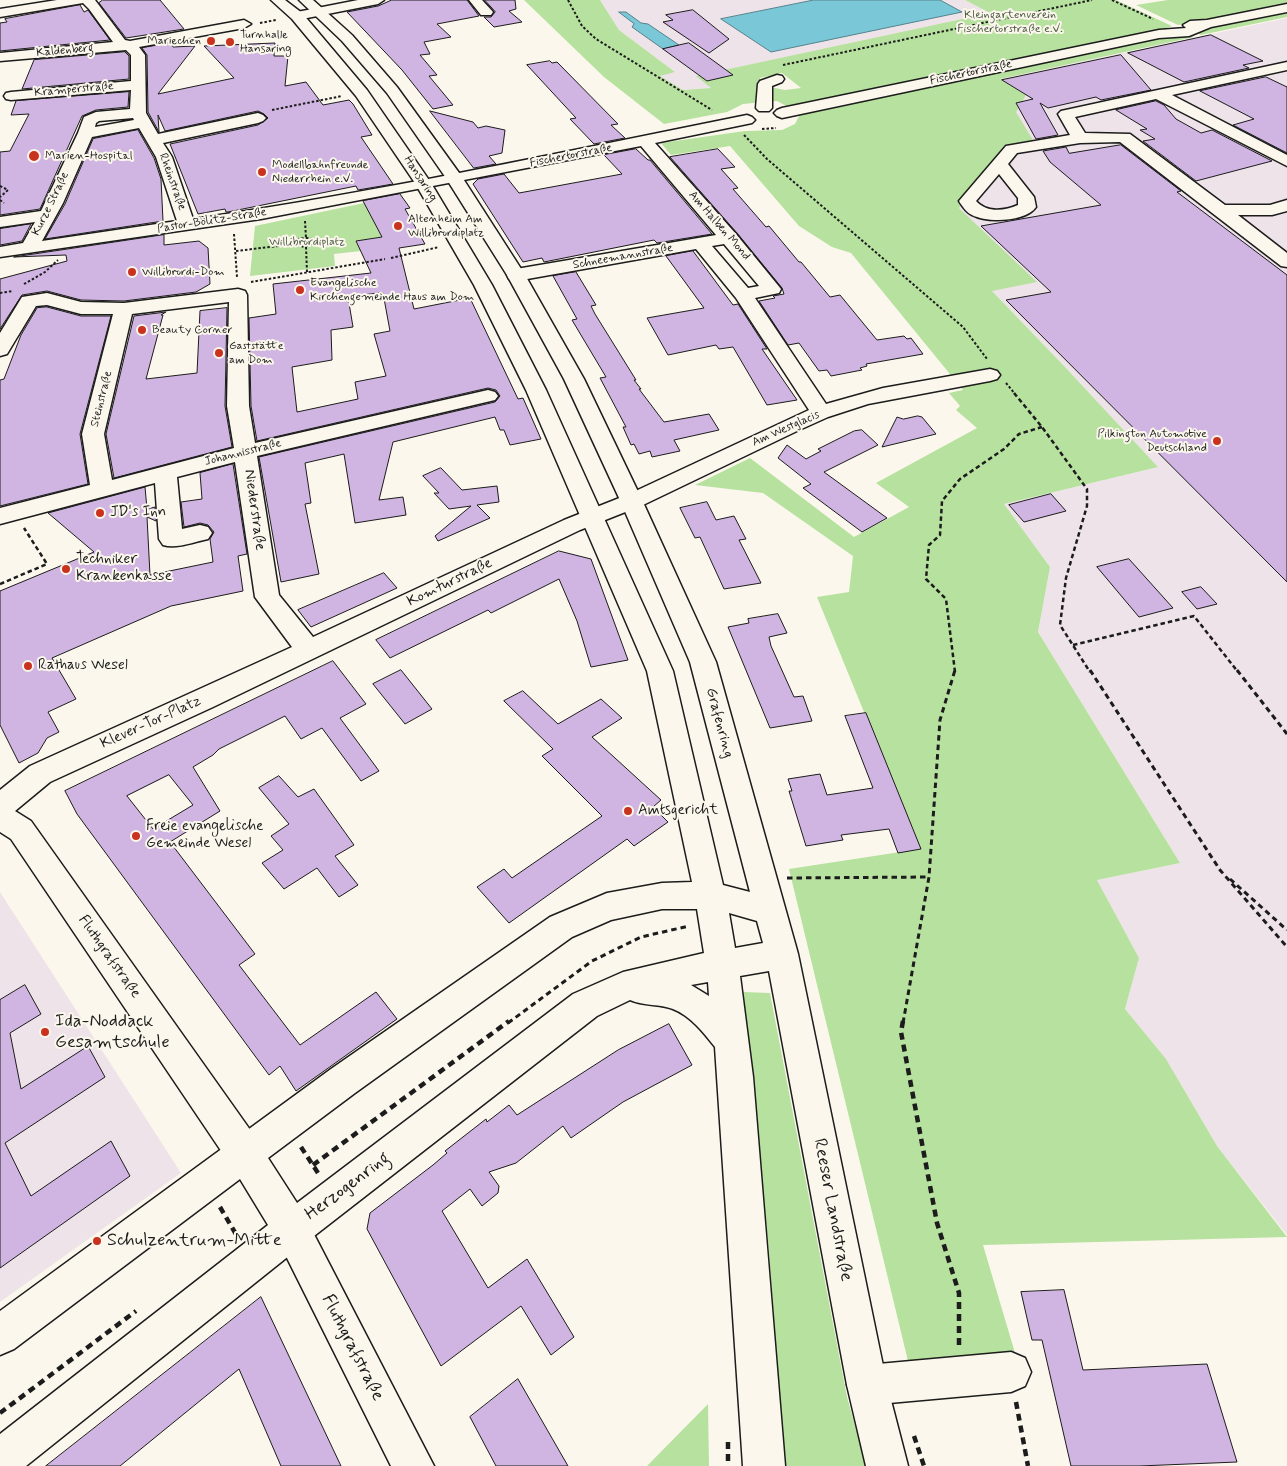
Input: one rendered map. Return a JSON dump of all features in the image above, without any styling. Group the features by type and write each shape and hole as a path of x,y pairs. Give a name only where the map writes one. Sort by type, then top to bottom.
{"street":[{"path":"3,0 6,12 81,0"},
{"path":"87,0 94,6 120,43 130,45 138,56 140,118"},
{"name":"Hansaring","path":"277,0 296,16 362,92 423,183 483,285 527,372 592,517"},
{"name":"Hansaring","path":"306,0 370,62 454,177 516,275 574,379 632,500"},
{"path":"296,16 378,0"},
{"path":"474,0 486,12"},
{"name":"Fischertorstraße","path":"754,125 745,116 748,112 764,108 782,113 1158,27 1189,32 1207,24 1287,8"},
{"name":"Kaldenberg","path":"0,57 130,45 244,24"},
{"path":"1080,138 1066,114 1287,66"},
{"path":"764,108 765,84 779,72"},
{"name":"Kramperstraße","path":"11,96 138,85"},
{"path":"1158,94 1287,161"},
{"path":"754,125 784,120 785,118 782,113"},
{"name":"Kurze Straße","path":"29,248 48,215 86,133 88,120 96,117 140,118"},
{"name":"Rheinstraße","path":"140,118 164,157 187,226"},
{"path":"154,140 258,118"},
{"name":"Fischertorstraße","path":"423,183 645,141 754,125"},
{"path":"999,164 1012,149 1080,138 1124,137 1287,262"},
{"name":"Am Halben Mond","path":"645,141 730,238 772,290 743,295"},
{"name":"Pastor-Bölitz-Straße","path":"0,252 226,220 423,183"},
{"path":"1221,210 1272,210 1287,206"},
{"path":"0,222 48,215"},
{"name":"Schneemannstraße","path":"516,275 730,238"},
{"name":"Am Halben Mond","path":"701,244 743,295 821,413"},
{"path":"0,350 29,301 47,299 81,308 124,309 238,290"},
{"name":"Niederstraße","path":"238,290 238,406 267,597 309,650"},
{"name":"Steinstraße","path":"102,490 93,434 124,309"},
{"name":"Am Westglacis","path":"592,517 821,413 864,399 994,374"},
{"name":"Johannisstraße","path":"7,514 246,452 488,396"},
{"path":"165,473 171,539 200,533"},
{"name":"Grafenring","path":"632,500 702,662 782,954"},
{"path":"592,517 660,671 710,895 722,965 737,1087 764,1466"},
{"name":"Komturstraße","path":"309,650 520,548 592,517"},
{"name":"Klever-Tor-Platz","path":"0,807 40,774 309,650"},
{"name":"Fluthgrafstraße","path":"0,818 21,830 245,1154 292,1230 413,1466"},
{"path":"0,1335 287,1123 561,927 607,908 653,898 710,895 771,911"},
{"name":"Herzogenring","path":"0,1460 239,1246 292,1230 585,1005 623,987 688,971 782,954"},
{"name":"Reeser Landstraße","path":"782,954 867,1385 887,1466"},
{"path":"623,987 666,991 686,997 707,1012 732,1041"},
{"path":"867,1385 1011,1372"}],"path":[{"path":"568,0 582,26 596,39 714,112"},
{"path":"779,72 1092,0"},
{"path":"1112,0 1158,27"},
{"path":"244,24 254,25 296,16"},
{"path":"258,118 263,111 362,92"},
{"path":"754,125 767,159 963,328 994,374 1042,427 1087,489 1087,506 1066,578 1060,625 1220,870 1287,947"},
{"path":"0,186 8,190 0,198 4,203"},
{"path":"226,220 234,234 238,290 307,272 385,259"},
{"path":"236,251 295,244 306,247 311,246 315,241 303,238 298,239 295,244"},
{"path":"306,247 307,272"},
{"path":"391,258 442,247"},
{"path":"0,294 12,292 45,272"},
{"path":"959,1377 959,1293 937,1223 901,1032 929,877 940,720 955,671 946,599 926,579 929,544 940,535 942,501 960,479 997,454 1019,434 1042,427"},
{"path":"0,584 48,564 7,514"},
{"path":"1073,645 1194,616 1287,734"},
{"path":"1220,870 1287,930"},
{"path":"778,878 929,877"},
{"path":"287,1123 334,1199"},
{"path":"206,1183 239,1246"},
{"path":"0,1413 142,1306"},
{"path":"1011,1372 1028,1466"}],"shaded area":[{"path":"600,0 965,0 990,13 697,76 712,88 683,90 659,76 675,72 619,30"},
{"path":"1287,18 1287,1235 1217,1146 1166,1059 1125,1009 1139,958 1097,880 1180,863 1038,632 1050,567 1004,504 1158,467 991,290 1036,282 959,208 1004,146 1016,112 1000,79"},
{"name":"Ida-Noddack Gesamtschule","path":"0,892 181,1173 0,1302"}],"green space":[{"name":"Kleingartenverein Fischertorstraße e.V.","path":"524,0 600,0 619,30 675,72 660,76 683,90 711,88 696,76 990,13 965,0 1116,0 1172,26 1155,32 790,108 777,101 743,104 727,112 664,124 604,77","holes":["782,73 801,88 785,90 760,85 760,78"]},
{"path":"1168,0 1287,0 1287,5 1178,25 1136,5"},
{"path":"1287,10 1287,17 1201,35 1195,32 1212,26"},
{"path":"1188,34 1194,37 1000,79 1026,95 1016,112 1034,142 1004,146 959,208 1037,282 992,291 1158,467 1004,504 1050,567 1038,632 1180,863 1097,880 1139,958 1125,1009 1166,1059 1217,1146 1287,1237 983,1245 1015,1353 908,1361 789,869 920,849 817,597 849,592 853,556 763,493 695,485 750,458 854,537 909,507 876,483 977,428 956,410 960,406 949,393 963,390 851,253 832,247 799,226 730,146 671,155 661,143 745,131 782,130 795,124 801,112 1163,36"},
{"name":"Willibrordiplatz","path":"364,203 387,236 356,241 361,251 334,254 335,266 250,276 255,226"},
{"path":"743,992 770,993 847,1397 866,1466 784,1466 769,1251"},
{"path":"708,1404 709,1466 647,1466"}],"water":[{"path":"814,0 940,0 962,12 771,52 721,19"},
{"path":"619,12 626,12 641,23 648,24 679,45 663,49 632,27 634,24"}],"building":[{"path":"103,0 160,0 184,29 126,38 99,3"},
{"path":"392,0 467,0 479,16 437,24 451,37 424,42 430,54 420,55 437,75 429,76 453,105 433,109 402,70 347,12 378,6"},
{"path":"485,0 515,0 516,9 509,11 522,22 494,27 484,17 491,17 495,12"},
{"path":"80,5 84,12 88,10 110,40 0,51 0,23 7,22 5,19"},
{"path":"693,10 729,39 709,53 663,22 673,20 666,15"},
{"path":"1211,35 1263,61 1243,65 1249,68 1184,82 1128,53"},
{"path":"172,43 173,47 195,46 158,94 234,78 204,46 275,43 274,56 288,56 285,86 306,82 323,105 349,100 353,104 372,135 361,137 393,184 358,190 356,186 228,212 225,209 198,214 170,144 258,125 268,118 258,111 165,131 158,115 159,132 148,112 147,55 142,48"},
{"path":"689,43 733,75 707,81 663,49"},
{"path":"125,52 129,56 129,79 22,89 34,60"},
{"path":"1121,55 1151,90 1101,100 1096,97 1048,108 1040,103 1058,135 1036,139 1016,103 1033,99 1002,80"},
{"path":"550,61 552,63 557,62 618,124 611,125 625,138 594,144 570,119 576,118 527,65"},
{"path":"1266,77 1287,87 1287,153 1233,125 1254,119 1200,91"},
{"name":"Marien-Hospital","path":"129,92 128,107 96,110 82,116 40,209 0,215 0,152 10,151 29,114 11,115 16,101"},
{"path":"1156,101 1164,105 1176,119 1201,133 1212,130 1272,161 1196,181 1143,141 1155,139 1140,130 1147,129 1116,110"},
{"path":"430,111 473,122 478,128 486,126 505,130 502,153 489,156 496,164 474,168"},
{"path":"138,130 154,158 161,179 163,221 45,239 65,204 93,139"},
{"name":"Pilkington Automotive Deutschland","path":"1121,145 1181,191 1177,192 1287,275 1287,582 1006,300 1051,292 981,226 1101,205 1050,162 1043,151 1066,147 1069,153"},
{"path":"636,149 650,160 712,234 657,243 654,240 544,262 542,258 523,262 473,184 478,179 504,174 519,193 622,174 604,155"},
{"path":"718,149 735,167 721,169 738,188 733,189 766,227 769,226 830,297 840,295 877,340 904,336 907,339 911,338 923,354 866,364 867,366 860,368 862,370 831,376 827,370 819,371 799,343 788,345 759,301 784,294 782,288 737,233 670,157"},
{"path":"400,194 410,208 405,209 425,244 399,248 414,309 470,298 518,399 523,398 541,439 510,445 504,430 500,430 495,417 393,442 379,500 403,497 406,515 355,523 344,454 305,463 311,503 305,504 319,574 281,582 259,457 495,402 500,396 496,390 488,388 257,441 251,406 249,318 276,314 273,284 371,273 356,241 382,237 363,201","holes":["383,293 390,331 374,334 386,376 355,382 358,399 297,412 292,367 332,360 331,330 353,327 348,297"]},
{"path":"31,224 22,241 0,245 0,229"},
{"name":"Willibrordi-Dom","path":"164,235 164,245 199,241 208,248 210,284 196,292 124,301 81,300 47,291 22,295 0,329 0,279 67,261 66,255 14,257"},
{"path":"693,251 733,305 738,304 767,349 762,349 797,400 767,405 733,347 719,349 716,345 668,355 647,318 704,308 666,256"},
{"path":"576,272 596,305 591,306 595,314 641,389 639,389 664,422 709,414 719,430 674,440 680,451 652,457 650,451 639,454 634,444 631,445 623,427 626,427 600,378 606,377 572,320 577,319 553,276"},
{"path":"47,307 81,316 111,316 80,434 88,484 0,506 0,380 4,379 21,335 37,308"},
{"path":"227,308 225,406 232,447 114,478 106,434 134,316 166,312 161,315 163,315 146,379 197,373 200,311"},
{"path":"897,417 903,419 922,417 936,434 882,447"},
{"path":"862,430 878,445 824,472 887,518 862,532 803,488 811,484 778,458 787,445 806,459 821,451 818,449 854,431"},
{"path":"233,464 247,554 238,556 243,591 171,606 52,658 76,699 48,712 59,732 47,738 38,753 19,763 0,725 0,591 94,552 48,513 145,487 147,509 155,507 156,521 147,517 150,575 213,562 210,539 214,532 208,525 200,523 184,527 181,502 202,499 200,473"},
{"path":"441,468 462,490 497,486 499,502 477,505 490,518 438,541 435,536 471,506 449,509 434,493 439,493 423,476"},
{"path":"1051,494 1066,511 1024,522 1009,505"},
{"path":"707,502 716,520 734,516 746,539 739,540 761,583 724,589 700,537 695,538 680,508"},
{"path":"559,551 591,559 628,660 591,667 577,621 559,579 491,613 488,610 390,658 376,640"},
{"path":"1129,559 1173,608 1139,617 1097,567"},
{"path":"384,573 397,588 311,627 298,610"},
{"path":"1201,587 1217,604 1197,609 1182,592"},
{"path":"778,614 787,633 769,637 771,646 794,697 803,696 812,721 770,728 728,627 749,623 748,619"},
{"path":"333,661 366,704 340,718 379,771 361,781 322,728 301,739 285,716 219,749 213,755 193,767 220,811 170,842 255,954 239,965 300,1045 376,992 397,1019 296,1091 280,1066 269,1075 77,814 65,791","holes":["169,775 193,805 153,829 127,796"]},
{"path":"401,670 432,709 405,724 373,684"},
{"name":"Amtsgericht","path":"523,691 558,724 601,699 622,718 592,737 661,800 653,807 668,822 634,846 627,839 509,923 477,887 504,869 512,878 602,816 542,756 553,749 504,701"},
{"path":"866,713 921,849 898,853 889,829 841,835 843,840 806,846 789,791 792,791 788,779 820,774 827,795 873,788 845,716"},
{"path":"279,776 298,797 314,789 354,845 335,856 358,885 339,897 317,868 284,889 262,863 283,850 271,836 289,824 259,788"},
{"path":"25,985 41,1014 10,1033 21,1089 88,1046 105,1077 5,1143 31,1196 111,1141 130,1176 0,1268 0,1000"},
{"path":"669,1024 692,1065 623,1102 571,1138 563,1126 516,1163 489,1172 499,1186 498,1193 482,1206 470,1189 442,1211 488,1288 527,1259 574,1337 551,1355 521,1306 441,1366 367,1229 370,1213 433,1165 447,1153 445,1151 486,1119 487,1122 509,1105 517,1115 618,1050"},
{"path":"1064,1290 1083,1370 1207,1364 1237,1462 1139,1466 1071,1466 1042,1340 1032,1340 1021,1292"},
{"path":"261,1297 341,1466 281,1466 239,1369 120,1466 46,1466"},
{"path":"518,1379 568,1466 496,1466 470,1417"}],"place":[{"name":"Mariechen","path":"211,41"},
{"name":"Turnhalle Hansaring","path":"230,42"},
{"name":"Marien-Hospital","path":"34,156"},
{"name":"Modellbahnfreunde Niederrhein e.V.","path":"262,172"},
{"name":"Altenheim Am Willibrordiplatz","path":"398,226"},
{"name":"Willibrordi-Dom","path":"132,272"},
{"name":"Evangelische Kirchengemeinde Haus am Dom","path":"300,290"},
{"name":"Beauty Corner","path":"142,330"},
{"name":"Gaststätte am Dom","path":"219,353"},
{"name":"Pilkington Automotive Deutschland","path":"1217,441"},
{"name":"JD's Inn","path":"100,513"},
{"name":"Techniker Krankenkasse","path":"66,569"},
{"name":"Rathaus Wesel","path":"28,666"},
{"name":"Amtsgericht","path":"628,811"},
{"name":"Freie evangelische Gemeinde Wesel","path":"136,836"},
{"name":"Ida-Noddack Gesamtschule","path":"45,1032"},
{"name":"Schulzentrum-Mitte","path":"97,1241"}]}
